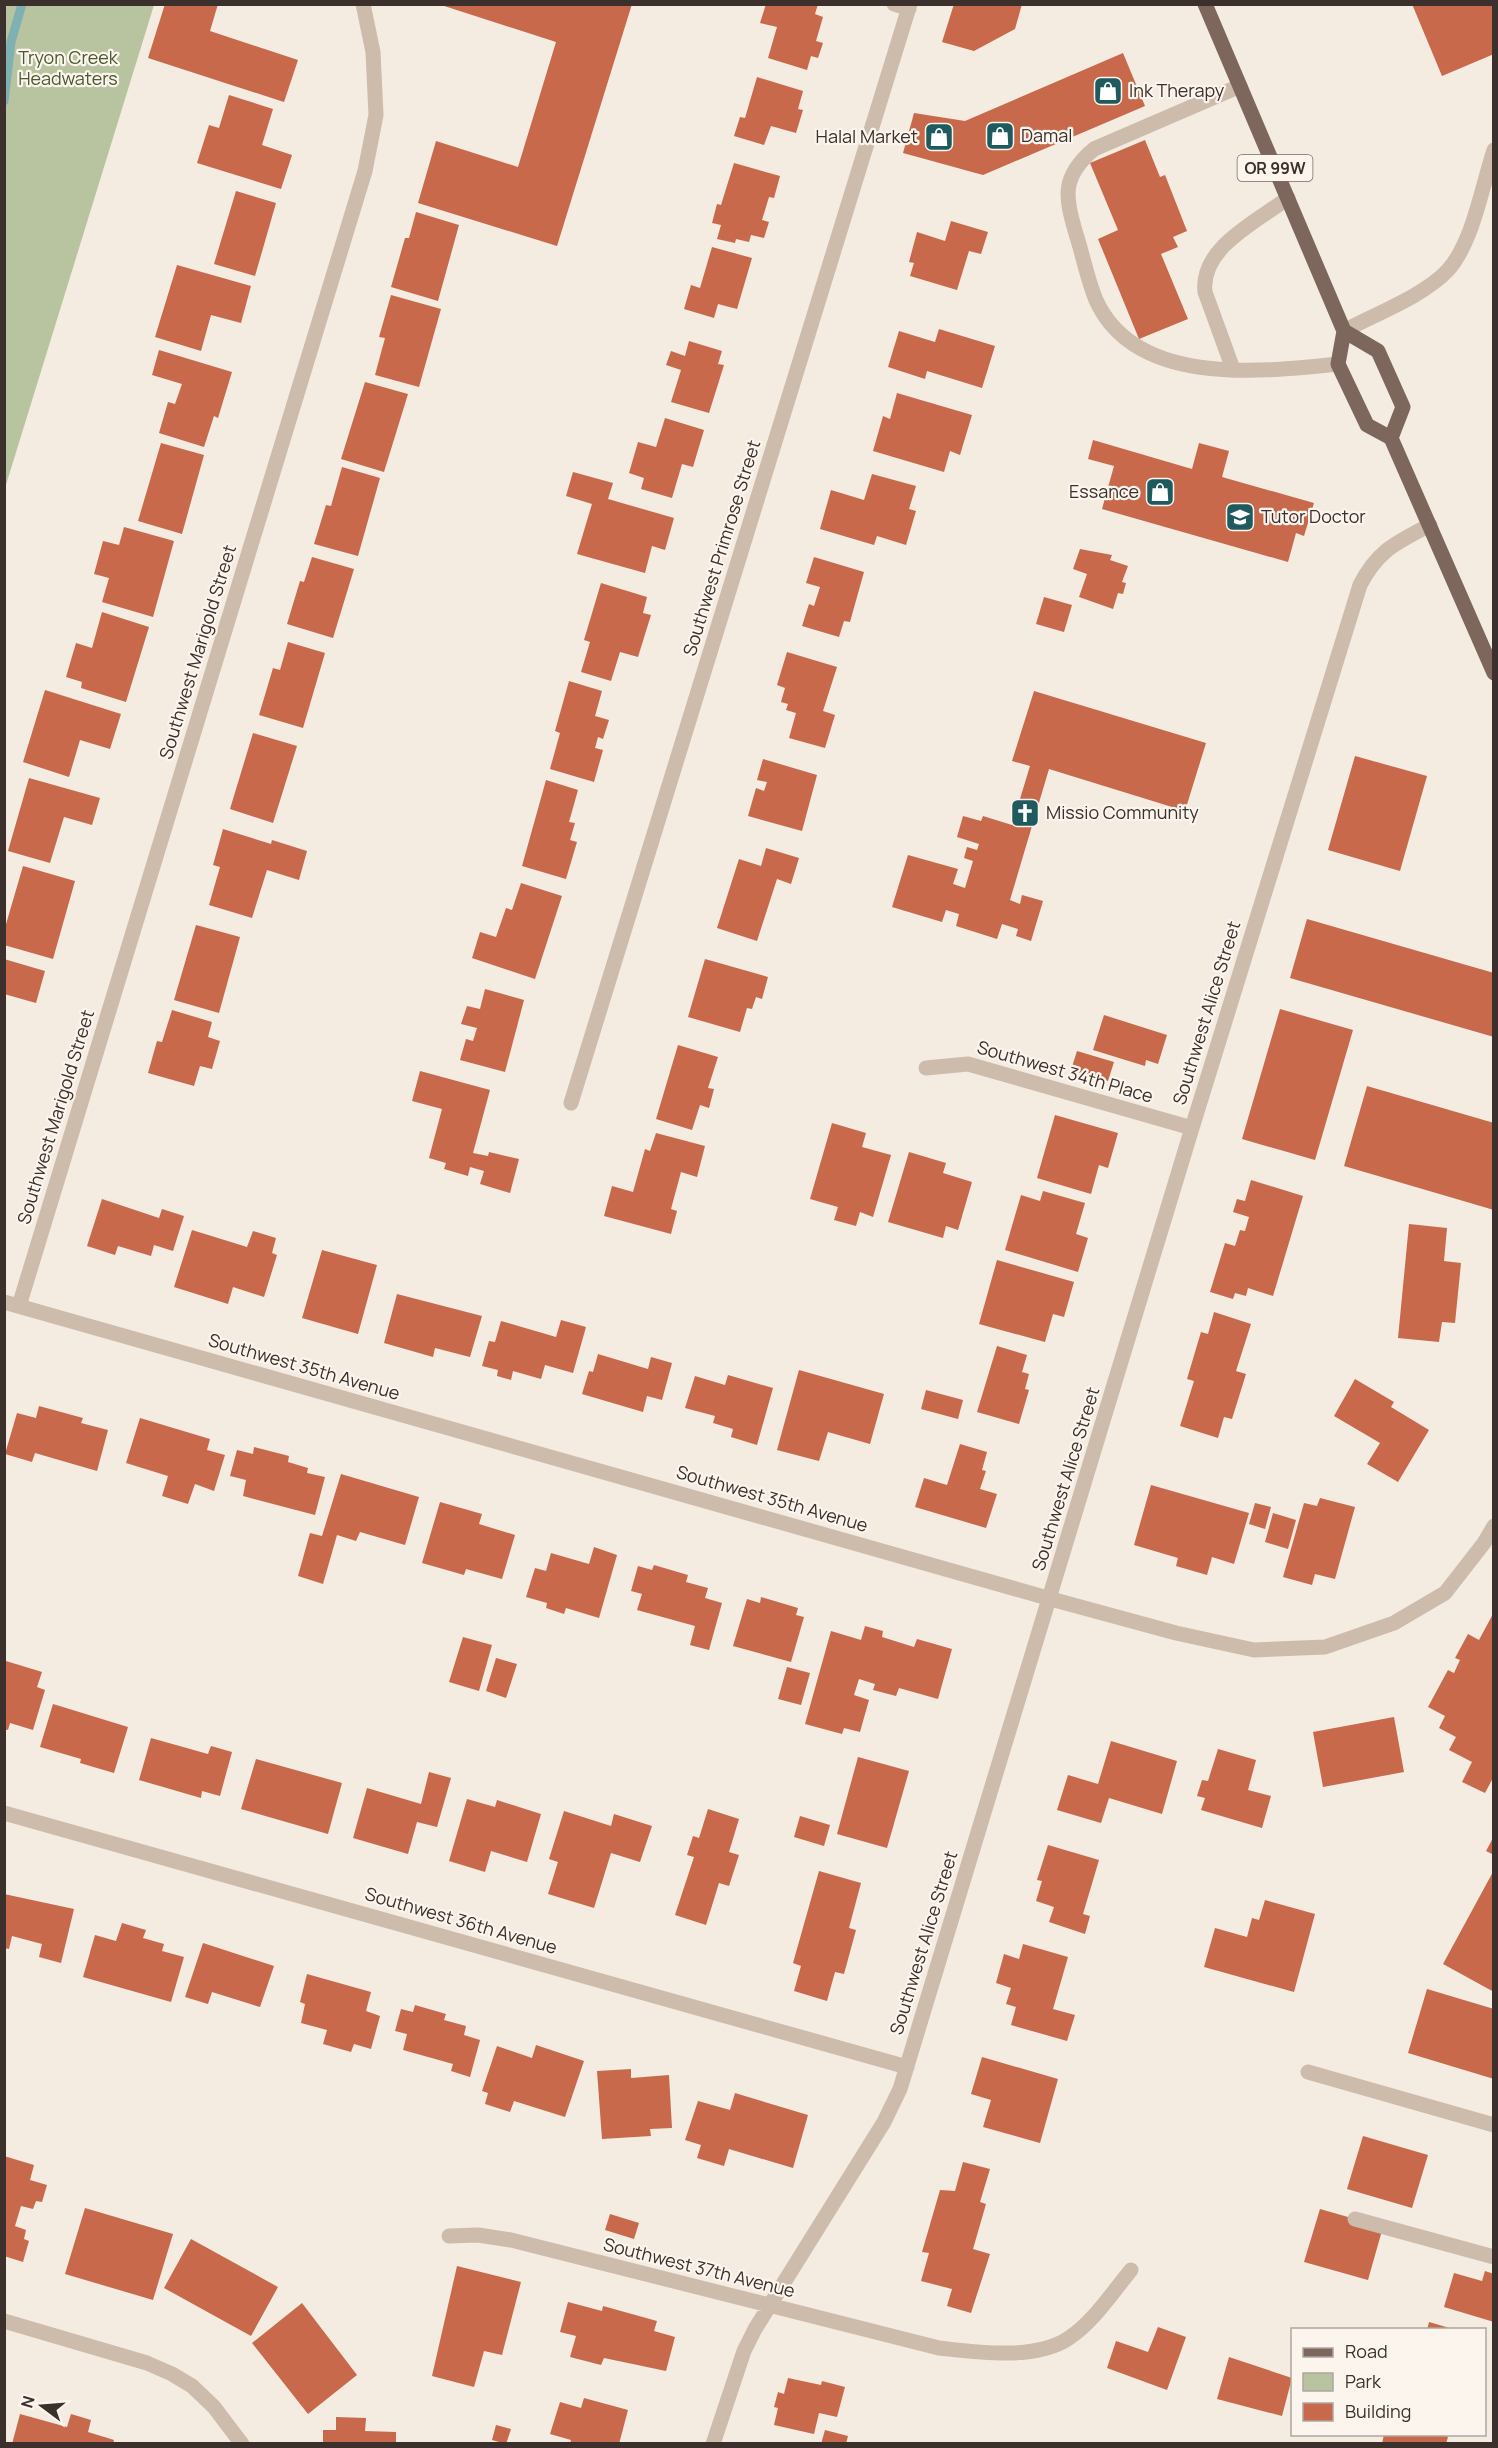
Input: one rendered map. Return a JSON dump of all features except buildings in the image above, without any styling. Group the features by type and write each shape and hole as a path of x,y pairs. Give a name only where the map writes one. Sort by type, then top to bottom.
{"main road":[{"name":"OR 99W","path":"1205,4 1344,331"},
{"path":"1391,438 1403,407 1378,351 1344,331 1338,364 1367,425 1391,438 1494,673"}],"street":[{"name":"Southwest Marigold Street","path":"12,1304 365,171 376,115 373,52 363,4"},
{"path":"894,4 910,7"},
{"name":"Southwest Primrose Street","path":"571,1102 910,7"},
{"path":"1240,86 1094,149 1079,162 1069,181 1067,203 1096,300 1115,329 1134,345 1163,359 1197,368 1270,371 1338,364"},
{"path":"1344,331 1420,291 1448,270 1465,243 1494,150"},
{"path":"1233,369 1205,292 1203,279 1216,252 1288,198"},
{"name":"Southwest Alice Street","path":"713,2444 744,2351 768,2307 884,2122 900,2089 1051,1599 1192,1128 1360,585 1371,565 1386,548 1430,525"},
{"name":"Southwest 34th Place","path":"926,1068 968,1064 1192,1128"},
{"name":"Southwest 35th Avenue","path":"12,1304 1051,1599 1176,1633 1254,1650 1325,1647 1394,1623 1445,1593 1484,1543 1494,1526"},
{"name":"Southwest 36th Avenue","path":"4,1813 907,2067"},
{"path":"1308,2072 1494,2125"},
{"path":"1355,2219 1494,2257"},
{"name":"Southwest 37th Avenue","path":"448,2236 478,2235 511,2240 768,2307 939,2348 992,2354 1031,2351 1068,2339 1087,2324 1131,2270"},
{"path":"4,2321 147,2363 172,2374 192,2386 214,2407 242,2444"}],"green space":[{"name":"Tryon Creek Headwaters","path":"4,5 154,5 5,488"}],"waterway":[{"path":"4,101 11,42 22,4"}],"place":[{"name":"Ink Therapy","path":"1108,91"},
{"name":"Damal","path":"1000,136"},
{"name":"Halal Market","path":"939,137"},
{"name":"Essance","path":"1160,492"},
{"name":"Tutor Doctor","path":"1240,517"},
{"name":"Missio Community","path":"1025,813"}]}
